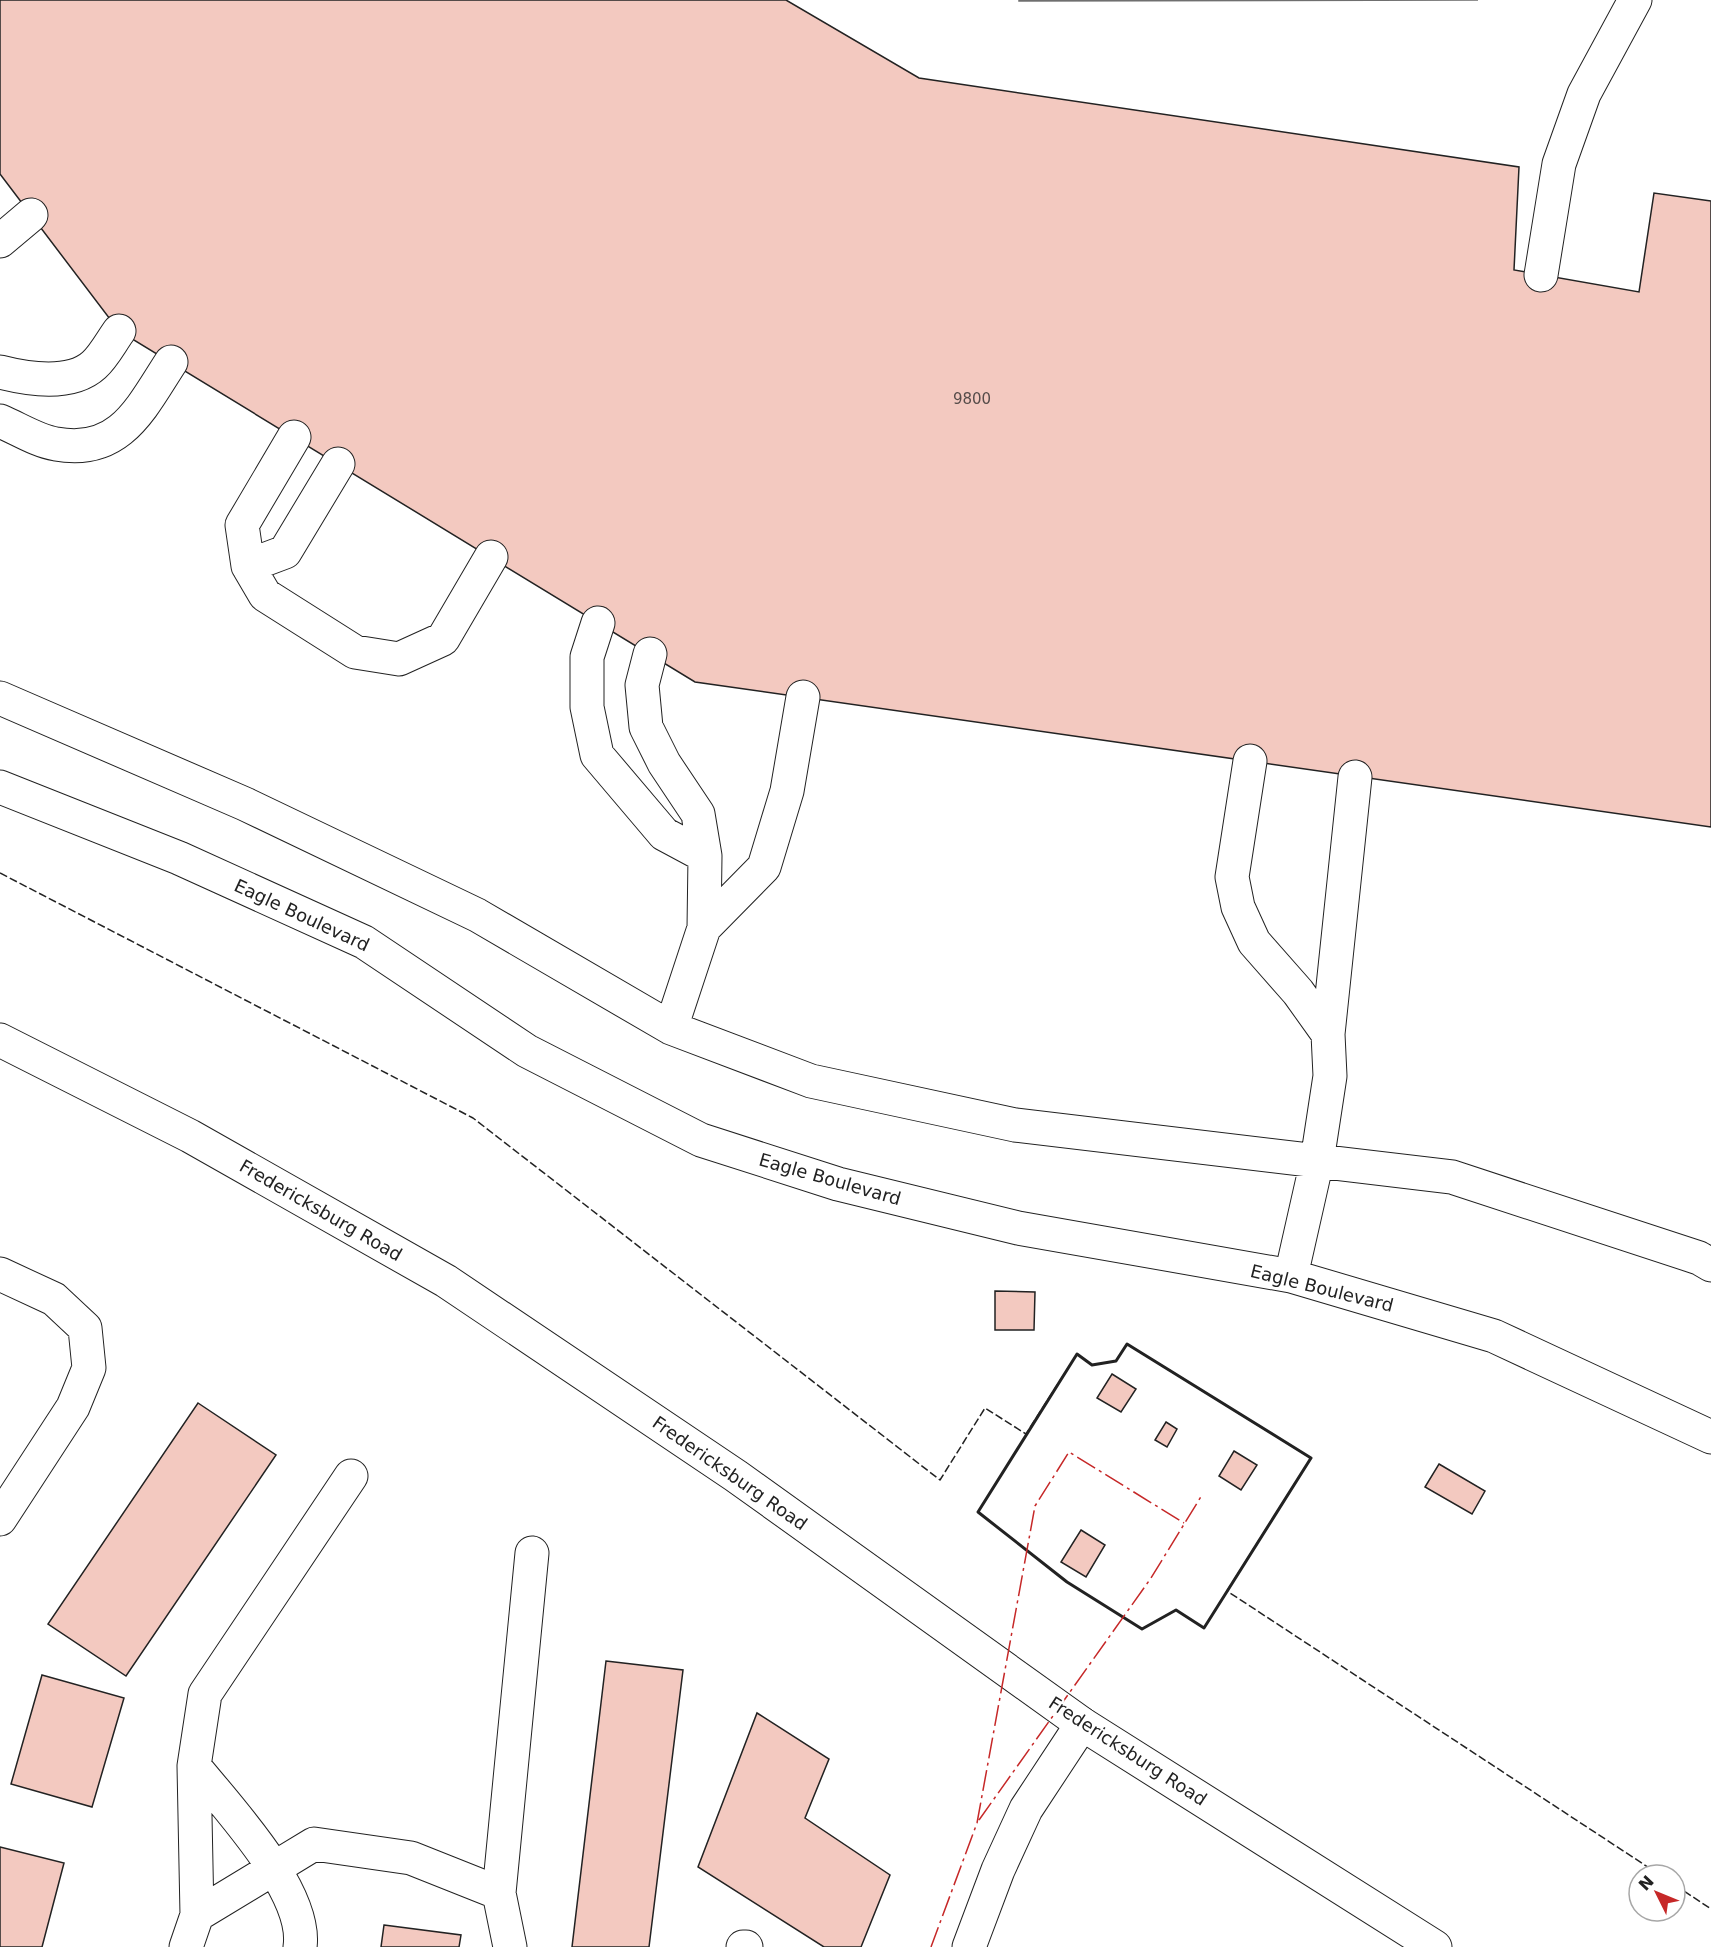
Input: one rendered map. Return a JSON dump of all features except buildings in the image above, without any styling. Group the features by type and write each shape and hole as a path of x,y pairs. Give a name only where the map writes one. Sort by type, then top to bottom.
{"street":[{"path":"1541,274 1559,164 1584,94 1635,0"},
{"path":"0,241 31,215"},
{"path":"0,372 22,377 60,380 93,366 119,331"},
{"path":"0,421 55,444 90,446 114,438 140,410 171,362"},
{"path":"294,436 242,525 248,566 265,595 355,652 399,659 443,639 490,557"},
{"path":"248,566 285,552 338,464"},
{"path":"598,623 587,657 587,707 597,755 664,834 705,856"},
{"path":"650,654 642,685 646,727 664,763 698,814 705,856 704,928 671,1028"},
{"path":"704,928 764,867 787,791 803,697"},
{"path":"0,698 245,804 477,915 671,1028 812,1080 1015,1125 1452,1177 1699,1258 1711,1265"},
{"path":"1250,761 1232,877 1238,907 1254,942 1298,992 1328,1034"},
{"path":"1291,1276 1317,1161 1330,1076 1328,1034 1356,777"},
{"name":"Eagle Boulevard","path":"0,787 179,858 364,942 527,1051 701,1140 838,1184 1018,1228 1291,1276 1494,1336 1711,1437"},
{"name":"Fredericksburg Road","path":"0,1040 190,1136 446,1281 736,1476 1082,1724 1436,1947"},
{"path":"0,1274 54,1299 85,1328 89,1368 74,1407 0,1519"},
{"path":"186,1947 197,1915 194,1766 205,1694 351,1476"},
{"path":"510,1947 500,1893 532,1552"},
{"path":"969,1947 998,1870 1026,1809 1082,1724"},
{"path":"194,1766 275,1868 303,1931 300,1947"},
{"path":"197,1915 314,1844 411,1858 500,1893"}],"shaded area":[{"path":"1019,0 1478,0 1019,1"}],"fence":[{"path":"0,873 473,1118 940,1480 985,1408 1026,1434 1077,1354 1092,1365 1116,1361 1127,1344 1311,1458 1227,1591 1642,1863"},
{"path":"1687,1893 1711,1909"}],"wall":[{"path":"1127,1344 1311,1458 1204,1628 1176,1610 1142,1629 1067,1582 978,1512 1077,1354 1092,1365 1116,1361 1127,1344"}],"power":[{"path":"931,1947 977,1823 1035,1506 1069,1452 1184,1523"},
{"path":"979,1820 1151,1578 1202,1495"}]}
